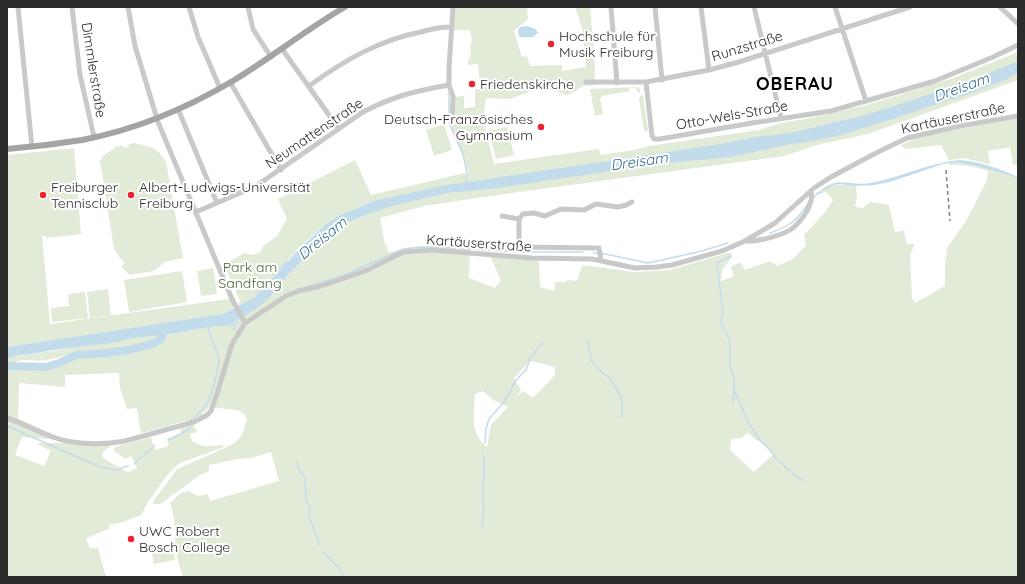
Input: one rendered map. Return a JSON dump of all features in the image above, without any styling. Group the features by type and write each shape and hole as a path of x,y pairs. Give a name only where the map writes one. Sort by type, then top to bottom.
{"main road":[{"path":"7,149 94,137 157,118 220,88 271,57 345,7"}],"street":[{"path":"18,7 32,146"},
{"name":"Dimmlerstraße","path":"72,7 80,75 94,137"},
{"path":"128,7 135,46 157,118 236,307 244,321"},
{"path":"189,7 198,37 220,88"},
{"path":"248,7 253,29 271,57"},
{"path":"452,121 453,96 449,85 453,7"},
{"path":"611,7 617,83"},
{"path":"655,7 662,80"},
{"path":"701,7 709,70"},
{"path":"754,7 781,118"},
{"path":"835,7 866,101"},
{"name":"Runzstraße","path":"586,82 646,82 709,70 765,54 909,7"},
{"path":"1000,7 1018,24"},
{"path":"308,86 337,66 370,48 413,33 451,27"},
{"name":"Otto-Wels-Straße","path":"646,82 652,136 654,139 826,112 935,81 1018,45"},
{"path":"282,49 339,129"},
{"path":"230,82 281,170"},
{"name":"Neumattenstraße","path":"196,212 256,186 363,112 391,99 421,90 449,85"},
{"path":"178,109 217,203"},
{"name":"Kartäuserstraße","path":"7,418 54,438 67,441 93,443 115,443 125,441 194,422 207,415 211,410 232,344 244,321 286,296 298,291 321,286 365,271 404,252 444,251 525,258 600,257 635,268 672,265 722,251 745,241 775,222 842,171 906,138 960,126 1018,116"},
{"name":"Kartäuserstraße","path":"745,241 753,242 762,240 793,228 808,208 811,194"},
{"path":"600,257 599,248 519,247 520,219 523,214 527,213 545,216 561,209 584,210 596,204 618,207 632,202"},
{"path":"502,216 520,219"}],"green space":[{"name":"Park am Sandfang","path":"454,7 527,7 528,19 514,31 522,57 527,56 530,66 562,65 562,71 586,67 582,28 575,7 590,7 595,67 594,85 583,86 566,95 543,87 510,99 486,98 483,120 494,164 599,149 600,155 634,150 649,146 759,130 781,123 811,118 867,105 953,78 1018,52 1018,80 868,134 817,145 784,156 424,206 380,218 388,253 405,248 422,246 470,247 469,278 495,288 501,280 490,256 539,261 540,287 554,291 555,282 566,282 567,280 577,281 582,265 635,272 670,270 731,252 732,257 722,270 721,281 734,276 731,267 740,262 745,270 770,261 777,266 793,259 806,245 804,235 826,211 833,200 826,192 818,195 822,191 836,185 851,185 856,186 857,197 855,207 863,208 870,202 889,205 895,232 904,231 907,244 915,244 910,254 912,298 915,303 945,286 947,248 966,221 987,180 988,171 968,166 949,165 948,163 955,162 977,166 1018,178 1018,577 183,577 177,556 174,520 170,503 181,493 188,491 198,496 208,494 210,501 279,481 271,452 251,458 237,459 209,465 209,471 200,475 163,502 158,504 152,503 177,469 236,442 243,433 247,419 243,413 237,410 209,407 200,416 193,419 141,433 137,408 127,409 120,388 119,373 65,375 65,387 19,383 18,419 53,434 49,439 22,437 15,455 44,466 51,451 37,444 39,443 72,443 110,446 103,452 102,457 127,473 137,468 131,456 125,459 113,450 115,447 151,437 155,450 169,446 167,439 181,434 180,429 194,425 197,432 190,434 192,441 199,445 223,445 224,447 180,463 168,474 148,502 141,515 123,522 109,525 109,529 86,538 90,548 98,548 106,577 7,577 7,368 47,368 73,359 137,350 150,346 159,341 165,335 216,326 227,326 250,313 280,285 327,236 348,222 378,211 374,202 361,206 326,225 296,251 261,292 253,299 238,306 240,301 224,265 244,253 252,255 261,252 263,246 277,236 287,219 278,199 355,160 371,195 469,172 450,124 454,97 464,96 464,108 475,107 475,89 480,89 479,86 483,86 482,82 480,82 478,64 468,65 468,59 470,59 471,55 470,46 472,41 470,30 453,30","holes":["532,361 555,367 555,375 533,398 523,391 515,399 521,390 514,378 527,364","483,391 493,400 508,407 491,425 487,447 481,442 475,430 475,394","747,433 774,454 754,472 730,450 731,439 741,438"]},
{"path":"637,87 640,89 640,93 636,88 629,88 630,91 602,96 600,99 603,114 595,116 590,89"},
{"path":"643,95 648,131 644,131 639,99 640,96"},
{"path":"1018,118 1018,165 1013,165 1010,147 988,151 990,164 964,158 949,160 941,145 906,149 901,145 922,136"},
{"path":"444,124 452,150 434,156 426,130"},
{"path":"507,127 514,155 496,159 489,131"},
{"path":"136,143 154,149 166,162 183,258 164,262 153,271 130,275 121,267 125,262 120,258 114,249 100,161 104,155 115,147 122,145 126,148 129,144"},
{"path":"74,148 81,234 46,238 46,236 42,236 50,324 229,299 234,308 223,314 194,319 7,347 7,155"},
{"path":"213,268 217,294 201,296 197,271"},
{"path":"182,271 187,302 129,312 124,280"},
{"path":"108,289 111,315 90,318 87,292"},
{"path":"85,292 88,318 52,322 51,308 69,306 68,294"},
{"path":"159,336 159,339 146,345 131,348 100,351 88,350 46,360 23,360 7,364 7,359 21,354 27,355 141,337"},
{"path":"173,550 175,560 154,564 152,554"}],"water":[{"path":"528,26 536,29 538,33 533,37 519,37 518,30 520,27"},
{"name":"Dreisam","path":"1018,61 1018,73 1003,81 868,127 836,136 731,157 657,164 505,187 447,193 388,207 348,222 327,236 288,275 268,299 250,313 227,326 216,326 165,335 134,338 112,343 53,350 26,355 21,354 7,359 7,347 223,314 257,296 299,249 325,225 338,216 374,201 441,186 790,133 862,116 980,77"},
{"path":"959,160 989,166 1018,178 977,166 955,162 943,164 890,182 856,186 840,184 834,185 822,191 818,195 818,193 825,187 832,184 843,182 862,184 881,181 936,164"}],"waterway":[{"path":"449,92 449,115"},
{"path":"449,123 463,154 467,172"},
{"path":"465,184 467,176"},
{"path":"813,198 819,192"},
{"path":"770,233 782,228 796,219 808,203"},
{"path":"593,253 648,263 702,251 728,243"},
{"path":"307,287 342,276 404,249 422,247 520,252 583,252"},
{"path":"729,339 721,322 723,312 717,263 731,256"},
{"path":"273,275 288,261 290,262"},
{"path":"256,297 262,286"},
{"path":"228,324 231,326 238,322"},
{"path":"233,330 235,325"},
{"path":"190,421 205,407 208,402 218,367 219,357 208,326"},
{"path":"7,366 46,367 76,355 129,350 155,343 162,338 164,329"},
{"path":"587,340 592,362 610,378 621,397 622,418"},
{"path":"504,401 514,383 527,368 530,358 542,342"},
{"path":"730,343 730,365 734,378 734,389 748,422 760,440 776,458 794,475 803,480"},
{"path":"733,403 734,391"},
{"path":"485,443 486,429 489,419 504,402"},
{"path":"168,440 190,429 190,424"},
{"path":"7,426 100,467 116,470 128,466"},
{"path":"134,464 155,445"},
{"path":"482,527 484,513 483,455"},
{"path":"297,461 298,468 305,478 306,499 310,508 309,516 320,546"},
{"path":"324,553 339,568 344,577"}],"railway":[{"path":"946,170 950,221"}],"place":[{"name":"Hochschule für Musik Freiburg","path":"551,44"},
{"name":"Friedenskirche","path":"472,84"},
{"name":"Deutsch-Französisches Gymnasium","path":"541,127"},
{"name":"Freiburger Tennisclub","path":"43,195"},
{"name":"Albert-Ludwigs-Universität Freiburg","path":"131,195"},
{"name":"UWC Robert Bosch College","path":"131,539"}],"district":[{"name":"OBERAU","path":"795,83"}]}
